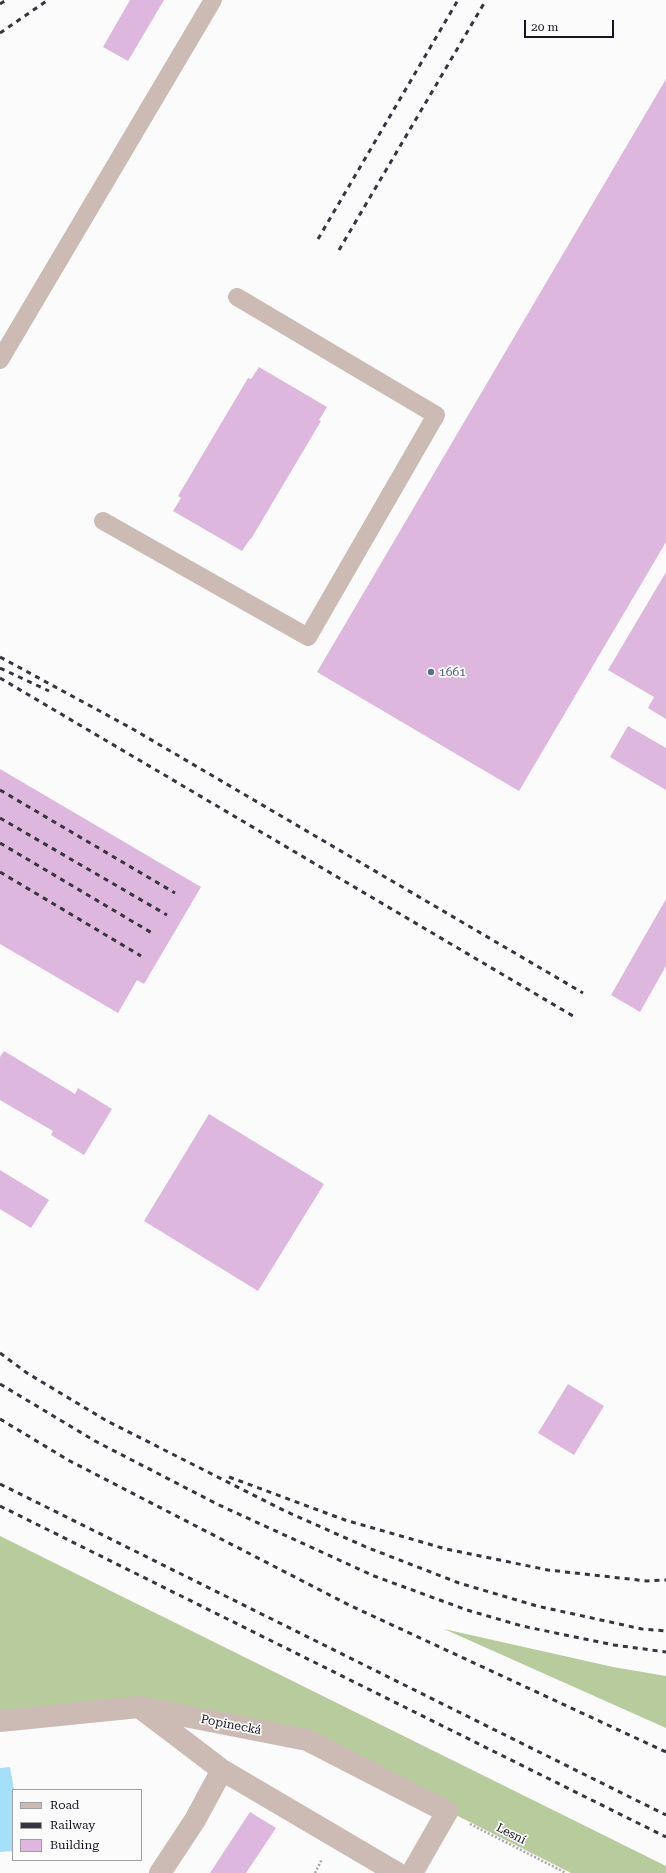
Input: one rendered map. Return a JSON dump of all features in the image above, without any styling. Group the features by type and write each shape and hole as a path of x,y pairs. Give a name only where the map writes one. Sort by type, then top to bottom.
{"street":[{"name":"Popinecká","path":"0,1720 139,1707 307,1740 447,1812"},
{"path":"139,1707 222,1770 397,1873"},
{"path":"160,1873 195,1820 222,1770"},
{"path":"412,1873 447,1812"}],"lane":[{"path":"0,360 213,0"},
{"path":"103,521 308,637 436,415 237,297"}],"path":[{"name":"Lesní","path":"447,1812 566,1873"}],"green space":[{"path":"0,1536 666,1866 666,1873 571,1873 307,1740 139,1707 0,1721"},
{"path":"444,1629 613,1667 666,1676 666,1728"}],"water":[{"path":"10,1767 14,1789 12,1789 12,1851 0,1852 0,1768"}],"building":[{"path":"130,0 164,0 128,61 103,47"},
{"path":"666,79 666,542 519,791 317,672"},
{"path":"259,367 327,407 319,420 321,421 251,539 242,551 173,511 181,498 178,496 248,378 251,379"},
{"path":"666,572 666,719 648,708 654,697 608,670"},
{"path":"628,726 666,748 666,790 610,757"},
{"path":"0,769 201,887 144,984 137,980 118,1013 0,944"},
{"path":"666,899 666,966 640,1012 611,995"},
{"path":"4,1051 75,1094 78,1088 112,1109 84,1155 51,1135 53,1131 0,1100 0,1057"},
{"path":"209,1114 324,1184 258,1291 144,1221"},
{"path":"0,1170 49,1200 31,1228 0,1209"},
{"path":"568,1384 604,1406 574,1455 538,1433"},
{"path":"250,1812 276,1828 246,1873 210,1873"}],"railway":[{"path":"0,4 6,0"},
{"path":"0,33 48,0"},
{"path":"318,239 458,0"},
{"path":"339,250 486,0"},
{"path":"0,657 131,728 583,993"},
{"path":"0,668 49,691"},
{"path":"0,678 573,1016"},
{"path":"0,790 175,893"},
{"path":"0,818 167,915"},
{"path":"0,843 152,933"},
{"path":"0,872 141,956"},
{"path":"0,1353 27,1373 107,1421 285,1511 366,1547 459,1583 537,1606 642,1629 666,1631"},
{"path":"0,1384 95,1441 219,1505 374,1576 467,1610 522,1626 614,1645 666,1652"},
{"path":"0,1419 68,1460 349,1605 666,1752"},
{"path":"229,1477 345,1520 446,1549 548,1570 647,1581 666,1580"},
{"path":"0,1484 666,1815"},
{"path":"0,1506 666,1837"}],"place":[{"name":"1661","path":"431,672"}]}
